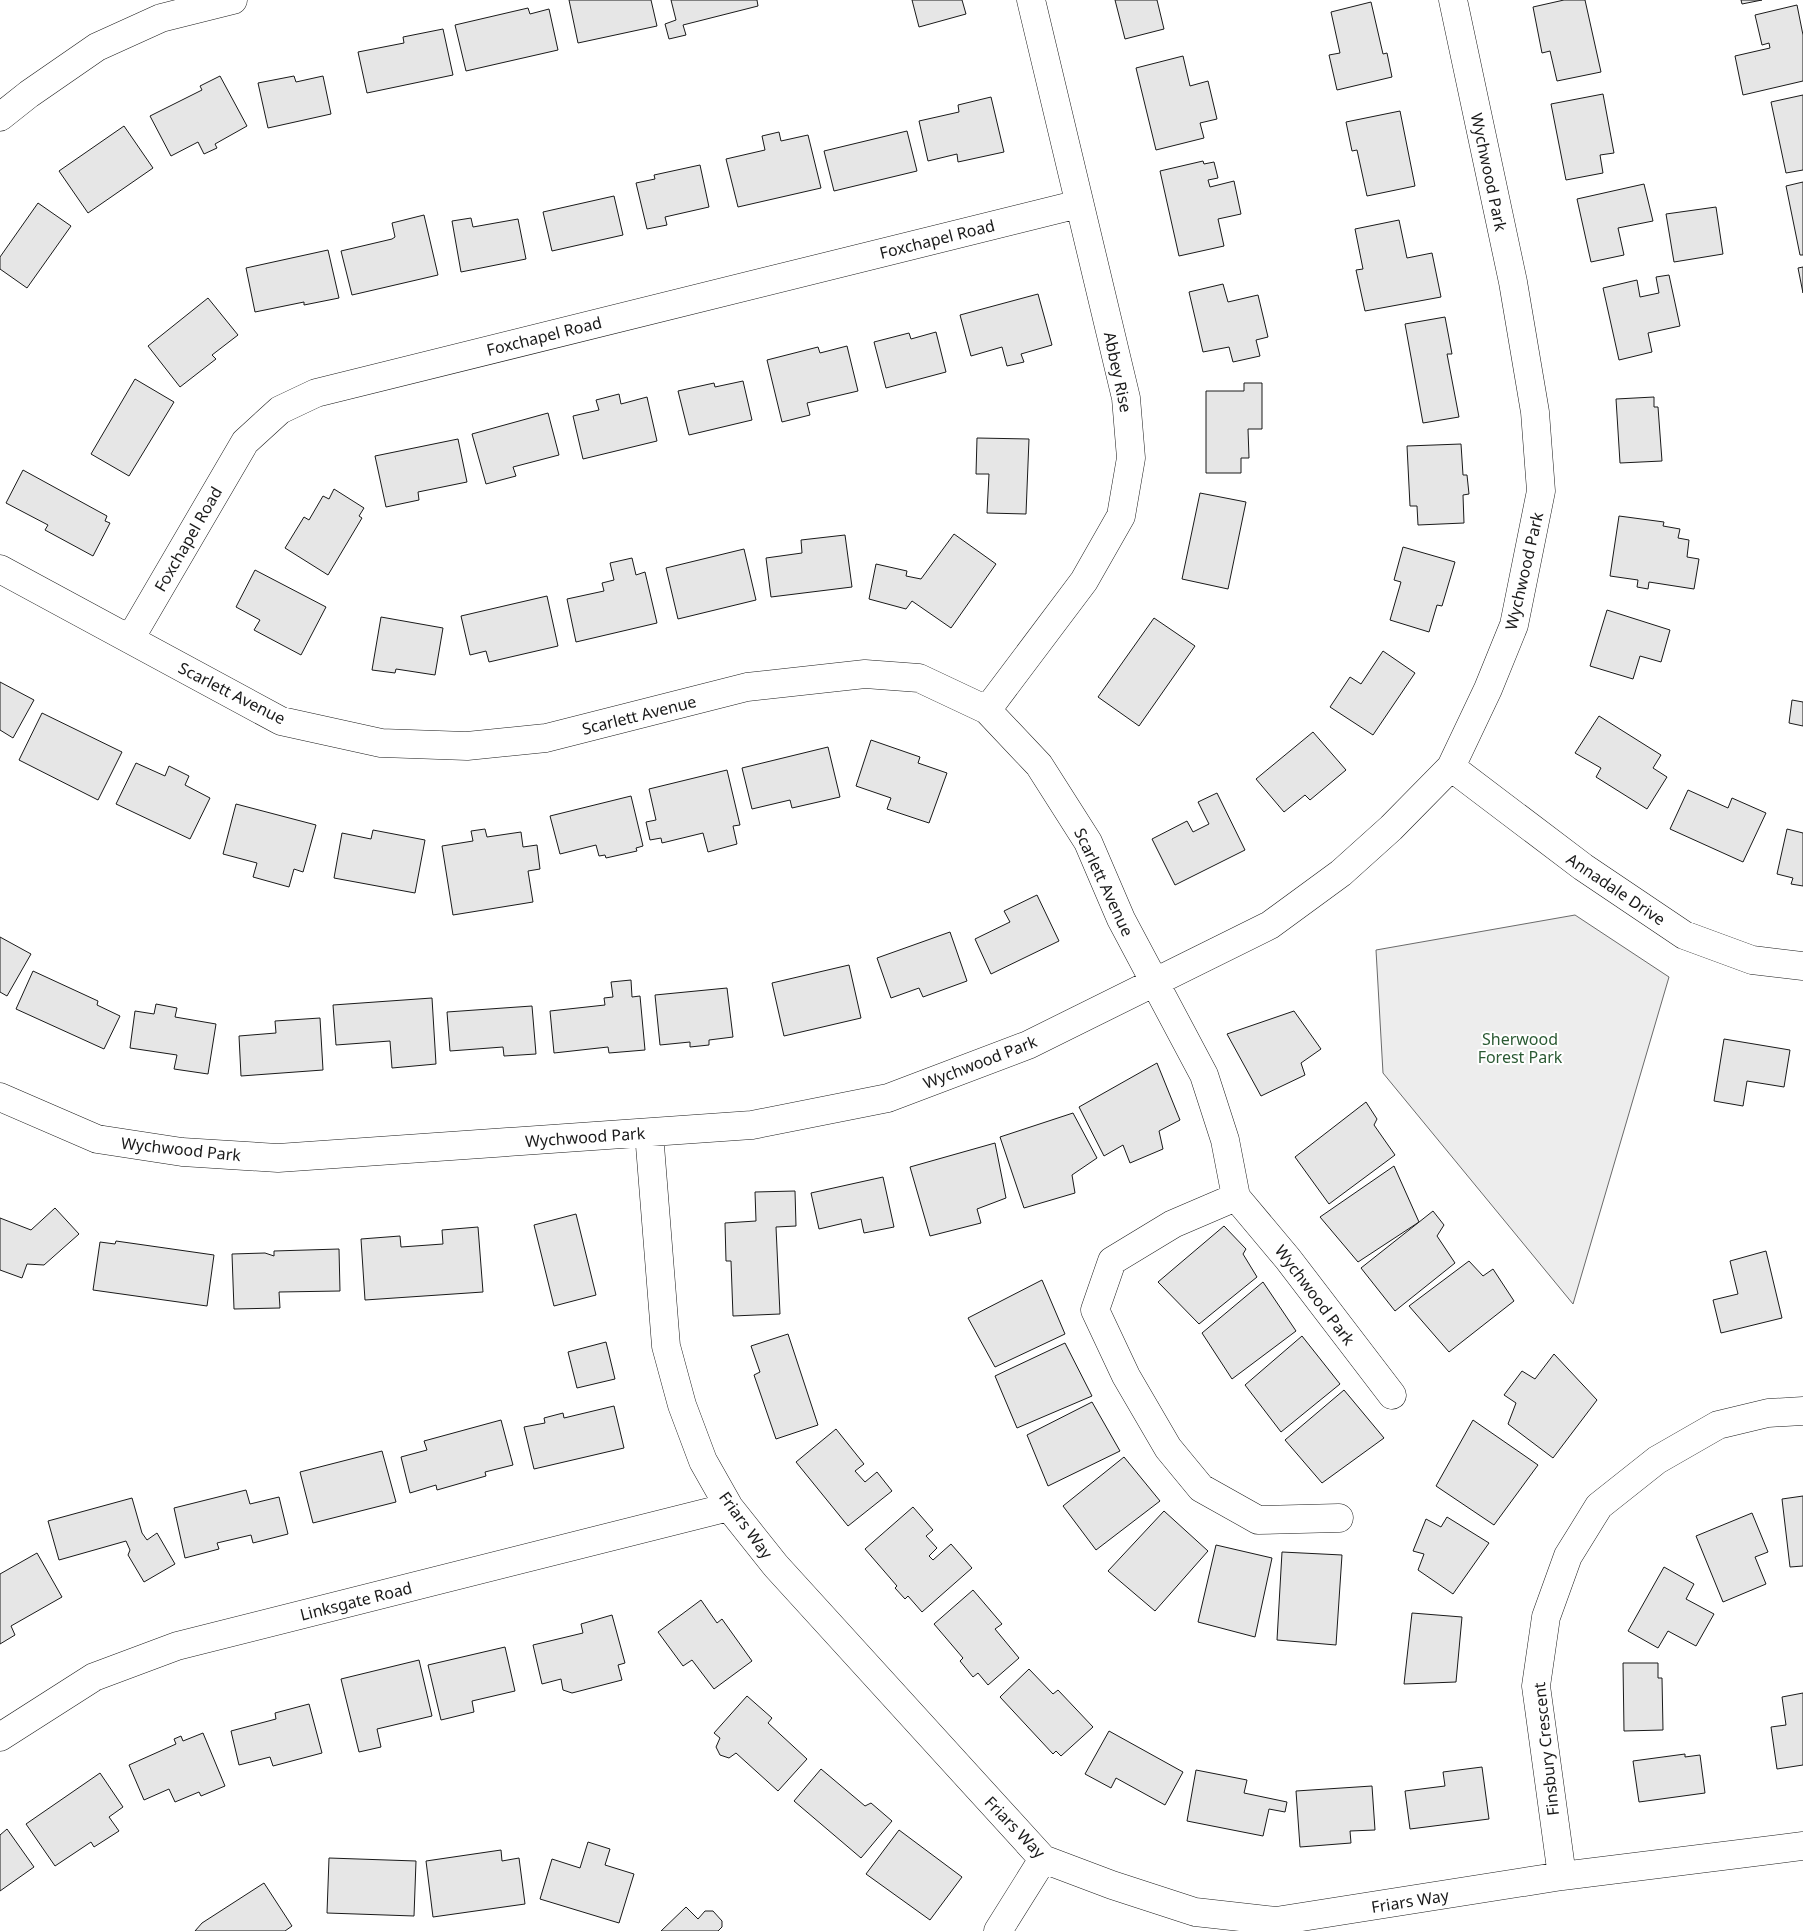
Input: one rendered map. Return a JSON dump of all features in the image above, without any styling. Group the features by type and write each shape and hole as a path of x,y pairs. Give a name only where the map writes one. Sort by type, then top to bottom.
{"street":[{"path":"0,117 28,94 97,46 160,18 233,0"},
{"name":"Abbey Rise","path":"987,710 1084,581 1120,516 1131,458 1126,398 1030,0"},
{"name":"Wychwood Park","path":"0,1097 97,1139 182,1152 278,1158 752,1125 888,1098 1028,1045 1270,924 1342,872 1391,828 1451,767 1488,689 1514,625 1541,491 1535,412 1513,282 1452,0"},
{"name":"Foxchapel Road","path":"130,639 245,442 280,410 316,393 1079,204"},
{"name":"Scarlett Avenue","path":"0,568 282,721 381,743 467,746 546,738 748,687 865,674 919,678 987,710 1039,765 1088,842 1121,920 1153,984"},
{"name":"Annadale Drive","path":"1451,767 1583,867 1684,935 1752,960 1803,966"},
{"name":"Wychwood Park","path":"1153,984 1204,1075 1225,1140 1236,1196 1288,1258 1392,1395"},
{"name":"Friars Way","path":"649,1132 666,1346 682,1405 704,1461 729,1507 776,1566 1043,1859 1195,1912 1276,1921 1562,1876 1803,1846"},
{"path":"1236,1196 1173,1224 1112,1261 1095,1310 1126,1376 1168,1448 1201,1488 1258,1520 1339,1518"},
{"name":"Finsbury Crescent","path":"1562,1876 1536,1686 1546,1617 1568,1556 1599,1506 1656,1460 1718,1425 1768,1413 1803,1412"},
{"name":"Linksgate Road","path":"0,1737 94,1677 176,1646 729,1507"},
{"path":"998,1931 1043,1859"}],"shaded area":[{"name":"Sherwood Forest Park","path":"1575,915 1669,977 1573,1304 1383,1073 1376,950"}],"building":[{"path":"569,0 651,0 657,26 578,43"},
{"path":"671,0 757,0 758,6 683,25 686,35 669,39 665,24 676,20"},
{"path":"912,0 962,0 966,14 919,27"},
{"path":"1115,0 1157,0 1164,29 1125,39"},
{"path":"1564,0 1585,0 1601,72 1557,81 1550,51 1542,53 1533,7"},
{"path":"1741,0 1762,0 1742,4"},
{"path":"1371,2 1383,54 1387,53 1392,77 1337,90 1329,55 1340,53 1331,12"},
{"path":"1797,5 1803,35 1803,81 1743,95 1735,56 1770,48 1769,43 1762,45 1755,15"},
{"path":"528,8 530,14 549,9 558,50 466,71 455,25"},
{"path":"443,29 453,75 367,93 358,52 404,43 403,37"},
{"path":"1183,56 1190,86 1208,81 1217,119 1200,123 1204,138 1156,150 1136,68"},
{"path":"220,76 247,126 215,144 217,148 204,154 198,142 171,156 150,116 202,90 200,86"},
{"path":"294,76 296,82 323,76 331,114 268,128 258,83"},
{"path":"1603,94 1614,153 1600,155 1603,173 1566,180 1551,104"},
{"path":"1803,95 1803,170 1786,173 1771,102"},
{"path":"991,97 1004,152 958,162 957,154 928,161 919,121 959,112 958,105"},
{"path":"1400,111 1415,186 1367,196 1357,150 1352,151 1346,122"},
{"path":"124,126 153,168 88,213 59,171"},
{"path":"907,131 917,171 834,191 824,151"},
{"path":"779,132 781,141 808,135 821,188 738,207 726,159 765,150 762,136"},
{"path":"1203,161 1204,164 1214,162 1218,178 1208,180 1210,187 1234,181 1241,214 1218,219 1224,246 1179,256 1160,171"},
{"path":"700,165 709,207 665,217 667,225 647,229 636,183 655,179 654,175"},
{"path":"1803,182 1803,255 1800,255 1786,186"},
{"path":"1644,184 1653,221 1618,228 1624,255 1591,262 1577,199"},
{"path":"614,196 623,235 552,251 543,212"},
{"path":"38,203 71,226 27,288 0,269 0,257"},
{"path":"1716,207 1723,254 1674,262 1666,214"},
{"path":"424,215 438,275 352,295 341,251 392,239 395,237 392,223"},
{"path":"471,218 473,227 518,219 526,259 461,272 452,221"},
{"path":"1399,220 1407,258 1432,253 1441,297 1365,311 1356,270 1363,269 1355,229"},
{"path":"328,250 339,298 304,305 304,302 255,312 246,268"},
{"path":"1803,267 1803,293 1798,268"},
{"path":"1669,275 1680,326 1648,333 1652,352 1619,360 1603,288 1637,280 1640,297 1659,293 1656,277"},
{"path":"1223,284 1228,302 1258,295 1268,337 1256,340 1260,356 1233,362 1229,347 1203,352 1189,292"},
{"path":"1038,294 1052,345 1021,354 1024,362 1007,366 1002,347 971,356 960,315"},
{"path":"208,298 238,335 212,355 216,359 180,387 148,346"},
{"path":"1445,317 1452,354 1447,354 1459,417 1423,423 1405,324"},
{"path":"936,332 946,372 886,388 874,342 909,333 911,339"},
{"path":"847,346 858,391 807,403 810,415 782,422 767,360 818,347 820,353"},
{"path":"135,379 174,402 129,476 91,454"},
{"path":"743,381 752,420 689,435 678,391 714,383 715,387"},
{"path":"1244,383 1262,383 1262,429 1248,429 1249,458 1241,458 1241,473 1206,473 1206,391 1244,391"},
{"path":"619,394 621,404 647,397 657,441 583,459 573,416 599,410 596,400"},
{"path":"1654,397 1654,407 1658,407 1662,461 1620,463 1616,399"},
{"path":"548,413 559,455 513,467 516,476 486,484 472,434"},
{"path":"977,438 1029,439 1026,514 987,513 989,474 976,474"},
{"path":"458,439 467,482 418,492 419,500 386,507 375,456"},
{"path":"1461,444 1463,475 1467,475 1469,494 1463,495 1464,523 1418,525 1417,506 1410,506 1407,446"},
{"path":"23,470 107,516 105,521 110,523 93,556 45,530 48,525 6,503"},
{"path":"334,489 364,508 359,516 362,518 328,575 285,548 304,517 309,520 323,496 329,499"},
{"path":"1200,493 1246,502 1228,589 1182,579"},
{"path":"1619,516 1664,522 1663,526 1680,529 1678,538 1689,540 1687,557 1699,559 1694,589 1649,582 1648,589 1637,587 1638,580 1610,576"},
{"path":"954,534 996,564 951,628 912,601 906,609 869,599 876,564 907,571 906,576 921,579"},
{"path":"845,535 852,587 771,597 766,558 802,553 801,540"},
{"path":"1403,547 1455,562 1442,606 1437,605 1429,632 1390,620 1401,582 1394,580"},
{"path":"744,549 756,600 678,619 666,568"},
{"path":"632,558 636,575 645,572 657,623 576,642 567,599 604,591 602,583 614,580 610,563"},
{"path":"255,570 326,607 301,655 254,630 260,620 236,607"},
{"path":"547,596 558,646 489,662 486,651 470,655 461,616"},
{"path":"1607,610 1670,630 1661,662 1640,656 1633,679 1590,666"},
{"path":"381,617 443,628 435,675 396,669 395,673 372,670"},
{"path":"1154,618 1195,646 1139,726 1098,697"},
{"path":"1383,651 1415,673 1373,735 1330,707 1350,677 1361,684"},
{"path":"0,682 34,700 13,738 0,730"},
{"path":"1792,700 1803,702 1803,726 1789,723"},
{"path":"42,713 122,752 98,800 19,760"},
{"path":"1599,716 1661,755 1653,768 1667,777 1647,809 1596,777 1601,768 1575,753"},
{"path":"1313,732 1346,770 1310,800 1305,795 1284,812 1256,779"},
{"path":"871,740 920,757 918,763 947,773 929,823 887,809 891,798 856,786"},
{"path":"828,747 840,797 792,808 790,800 752,809 742,768"},
{"path":"136,763 165,776 169,766 189,776 185,785 210,798 190,839 116,804"},
{"path":"727,770 740,825 733,826 737,844 708,852 703,833 662,843 661,838 650,840 646,822 656,820 649,789"},
{"path":"1688,790 1728,808 1732,798 1766,813 1743,862 1670,829"},
{"path":"1217,793 1245,850 1175,885 1152,839 1187,821 1193,832 1209,824 1198,802"},
{"path":"631,796 643,846 636,848 637,851 606,858 605,855 599,856 596,845 560,854 550,816"},
{"path":"236,804 316,825 303,872 294,869 289,887 253,877 257,863 223,854"},
{"path":"485,829 487,837 521,832 523,847 537,845 540,869 528,871 533,902 453,915 442,846 473,841 471,831"},
{"path":"1787,829 1803,833 1803,886 1791,884 1793,878 1777,874"},
{"path":"373,830 425,840 415,893 334,878 342,833 371,839"},
{"path":"1037,895 1059,941 991,974 975,939 1010,922 1004,911"},
{"path":"950,932 967,981 923,997 919,988 891,998 877,958"},
{"path":"0,937 31,954 7,996 0,992"},
{"path":"849,965 861,1018 784,1036 772,983"},
{"path":"33,971 98,1001 97,1005 120,1016 104,1049 16,1009"},
{"path":"631,980 632,997 640,996 645,1050 609,1053 608,1047 554,1053 550,1011 605,1005 604,998 613,997 611,982"},
{"path":"727,988 733,1037 709,1040 709,1045 690,1047 690,1042 660,1045 655,995"},
{"path":"432,998 436,1064 392,1068 390,1041 336,1045 333,1005"},
{"path":"156,1004 177,1008 175,1017 216,1024 208,1074 174,1069 177,1055 130,1048 135,1011 154,1014"},
{"path":"532,1006 536,1054 504,1056 503,1047 450,1051 447,1012"},
{"path":"1294,1011 1321,1049 1301,1063 1305,1075 1261,1096 1227,1034"},
{"path":"320,1018 323,1070 241,1076 239,1036 276,1033 275,1021"},
{"path":"1724,1039 1790,1050 1784,1087 1747,1081 1743,1106 1714,1101"},
{"path":"1157,1063 1180,1120 1159,1131 1163,1149 1130,1163 1123,1145 1104,1156 1079,1107"},
{"path":"1366,1102 1377,1119 1374,1125 1395,1155 1329,1204 1295,1157"},
{"path":"1073,1113 1097,1158 1072,1175 1075,1193 1024,1208 1000,1137"},
{"path":"995,1143 1006,1198 977,1209 981,1223 930,1236 910,1167"},
{"path":"1394,1166 1419,1222 1358,1262 1320,1217"},
{"path":"883,1177 894,1227 864,1233 861,1219 819,1229 811,1193"},
{"path":"795,1191 796,1226 776,1227 780,1314 733,1316 731,1261 726,1261 725,1223 756,1221 755,1192"},
{"path":"55,1208 79,1234 44,1265 27,1264 22,1278 0,1270 0,1218 31,1230"},
{"path":"1433,1211 1444,1225 1437,1236 1455,1263 1395,1311 1361,1268"},
{"path":"576,1214 596,1295 554,1306 534,1225"},
{"path":"1224,1226 1246,1249 1243,1254 1257,1277 1199,1324 1158,1282"},
{"path":"478,1227 483,1292 365,1300 361,1239 400,1236 401,1247 443,1244 442,1230"},
{"path":"116,1241 214,1255 207,1306 93,1290 100,1242 115,1244"},
{"path":"339,1249 340,1291 279,1292 280,1308 234,1309 232,1254 265,1253 274,1256 274,1251"},
{"path":"1766,1251 1782,1318 1721,1333 1713,1300 1738,1294 1730,1261"},
{"path":"1469,1261 1483,1276 1493,1269 1514,1301 1449,1352 1409,1306"},
{"path":"1042,1280 1065,1334 995,1367 968,1318"},
{"path":"1263,1282 1296,1331 1232,1379 1202,1333"},
{"path":"788,1334 818,1425 776,1439 754,1375 760,1372 751,1346"},
{"path":"1302,1336 1340,1384 1281,1432 1245,1385"},
{"path":"606,1342 615,1379 577,1388 568,1352"},
{"path":"1065,1343 1092,1396 1017,1428 995,1376"},
{"path":"1554,1354 1597,1400 1553,1458 1508,1424 1516,1403 1504,1395 1522,1371 1535,1379"},
{"path":"1344,1390 1384,1438 1322,1483 1285,1440"},
{"path":"1092,1402 1120,1451 1048,1486 1027,1435"},
{"path":"614,1406 624,1448 534,1469 524,1427 545,1423 544,1418 563,1413 564,1418"},
{"path":"501,1420 513,1465 485,1472 486,1476 437,1490 436,1485 410,1493 401,1457 427,1450 424,1441"},
{"path":"1473,1420 1538,1465 1494,1525 1436,1486"},
{"path":"836,1429 864,1464 855,1471 865,1482 877,1472 892,1491 848,1526 796,1462"},
{"path":"382,1451 396,1502 313,1523 300,1472"},
{"path":"1124,1457 1160,1501 1096,1550 1063,1506"},
{"path":"246,1490 250,1504 279,1497 288,1534 253,1543 251,1535 217,1543 219,1549 185,1558 174,1508"},
{"path":"1803,1496 1803,1566 1790,1567 1782,1499"},
{"path":"132,1498 142,1533 147,1540 157,1533 175,1564 144,1582 128,1555 130,1550 126,1541 59,1560 48,1521"},
{"path":"913,1507 933,1530 926,1536 937,1548 929,1556 933,1560 951,1544 972,1568 922,1612 908,1596 905,1599 895,1588 897,1586 865,1549"},
{"path":"1164,1511 1208,1551 1155,1611 1108,1571"},
{"path":"1752,1513 1768,1552 1755,1557 1766,1584 1723,1602 1696,1536"},
{"path":"1447,1517 1489,1543 1453,1594 1418,1570 1424,1554 1413,1551 1426,1519 1441,1527"},
{"path":"1216,1545 1272,1558 1255,1637 1198,1622"},
{"path":"1282,1552 1342,1555 1336,1645 1277,1640"},
{"path":"37,1553 62,1597 11,1626 15,1635 0,1644 0,1574"},
{"path":"1664,1567 1694,1584 1686,1599 1714,1614 1696,1646 1668,1631 1658,1648 1628,1631"},
{"path":"973,1590 1002,1624 995,1629 1019,1658 988,1685 978,1673 973,1677 960,1661 963,1658 934,1624"},
{"path":"701,1600 717,1623 722,1619 752,1661 714,1689 692,1660 683,1666 658,1632"},
{"path":"1412,1613 1462,1617 1456,1682 1404,1684"},
{"path":"612,1615 625,1663 618,1665 622,1680 572,1693 563,1690 561,1679 542,1684 533,1645 583,1633 581,1624"},
{"path":"505,1647 515,1691 472,1701 474,1712 441,1720 428,1665"},
{"path":"419,1660 432,1716 377,1729 381,1747 359,1752 341,1679"},
{"path":"1623,1663 1658,1663 1658,1678 1662,1678 1663,1730 1624,1731"},
{"path":"1029,1669 1053,1694 1058,1690 1093,1727 1061,1756 1056,1751 1053,1754 1000,1697"},
{"path":"1803,1693 1803,1765 1777,1769 1771,1727 1786,1725 1782,1697"},
{"path":"747,1696 772,1718 768,1723 807,1759 778,1791 736,1753 729,1758 720,1755 716,1747 720,1738 714,1733"},
{"path":"309,1704 322,1753 273,1766 270,1757 239,1765 231,1731 276,1719 275,1713"},
{"path":"1109,1731 1183,1772 1165,1805 1116,1778 1111,1788 1085,1774"},
{"path":"203,1733 225,1786 201,1796 199,1792 175,1802 169,1789 144,1800 129,1765 176,1744 174,1739 181,1736 183,1741"},
{"path":"1685,1754 1685,1757 1700,1755 1705,1793 1639,1802 1633,1761"},
{"path":"1482,1767 1489,1819 1410,1829 1405,1791 1445,1786 1443,1772"},
{"path":"821,1769 865,1806 871,1803 892,1821 861,1858 794,1801"},
{"path":"1196,1770 1247,1780 1244,1793 1287,1802 1285,1812 1269,1809 1263,1836 1187,1821"},
{"path":"100,1773 123,1807 109,1817 119,1831 94,1847 91,1842 55,1866 26,1824"},
{"path":"1372,1786 1375,1830 1350,1831 1351,1843 1300,1847 1296,1791"},
{"path":"7,1829 34,1867 0,1891 0,1835"},
{"path":"899,1830 962,1877 930,1920 866,1874"},
{"path":"588,1842 610,1849 605,1865 634,1874 619,1923 540,1899 552,1859 580,1868"},
{"path":"501,1850 502,1861 519,1858 525,1904 433,1917 426,1861"},
{"path":"329,1858 416,1861 414,1916 327,1913"},
{"path":"264,1883 292,1926 285,1931 195,1931 202,1923"},
{"path":"686,1907 698,1919 705,1911 713,1911 722,1921 722,1927 718,1931 661,1931"}]}
